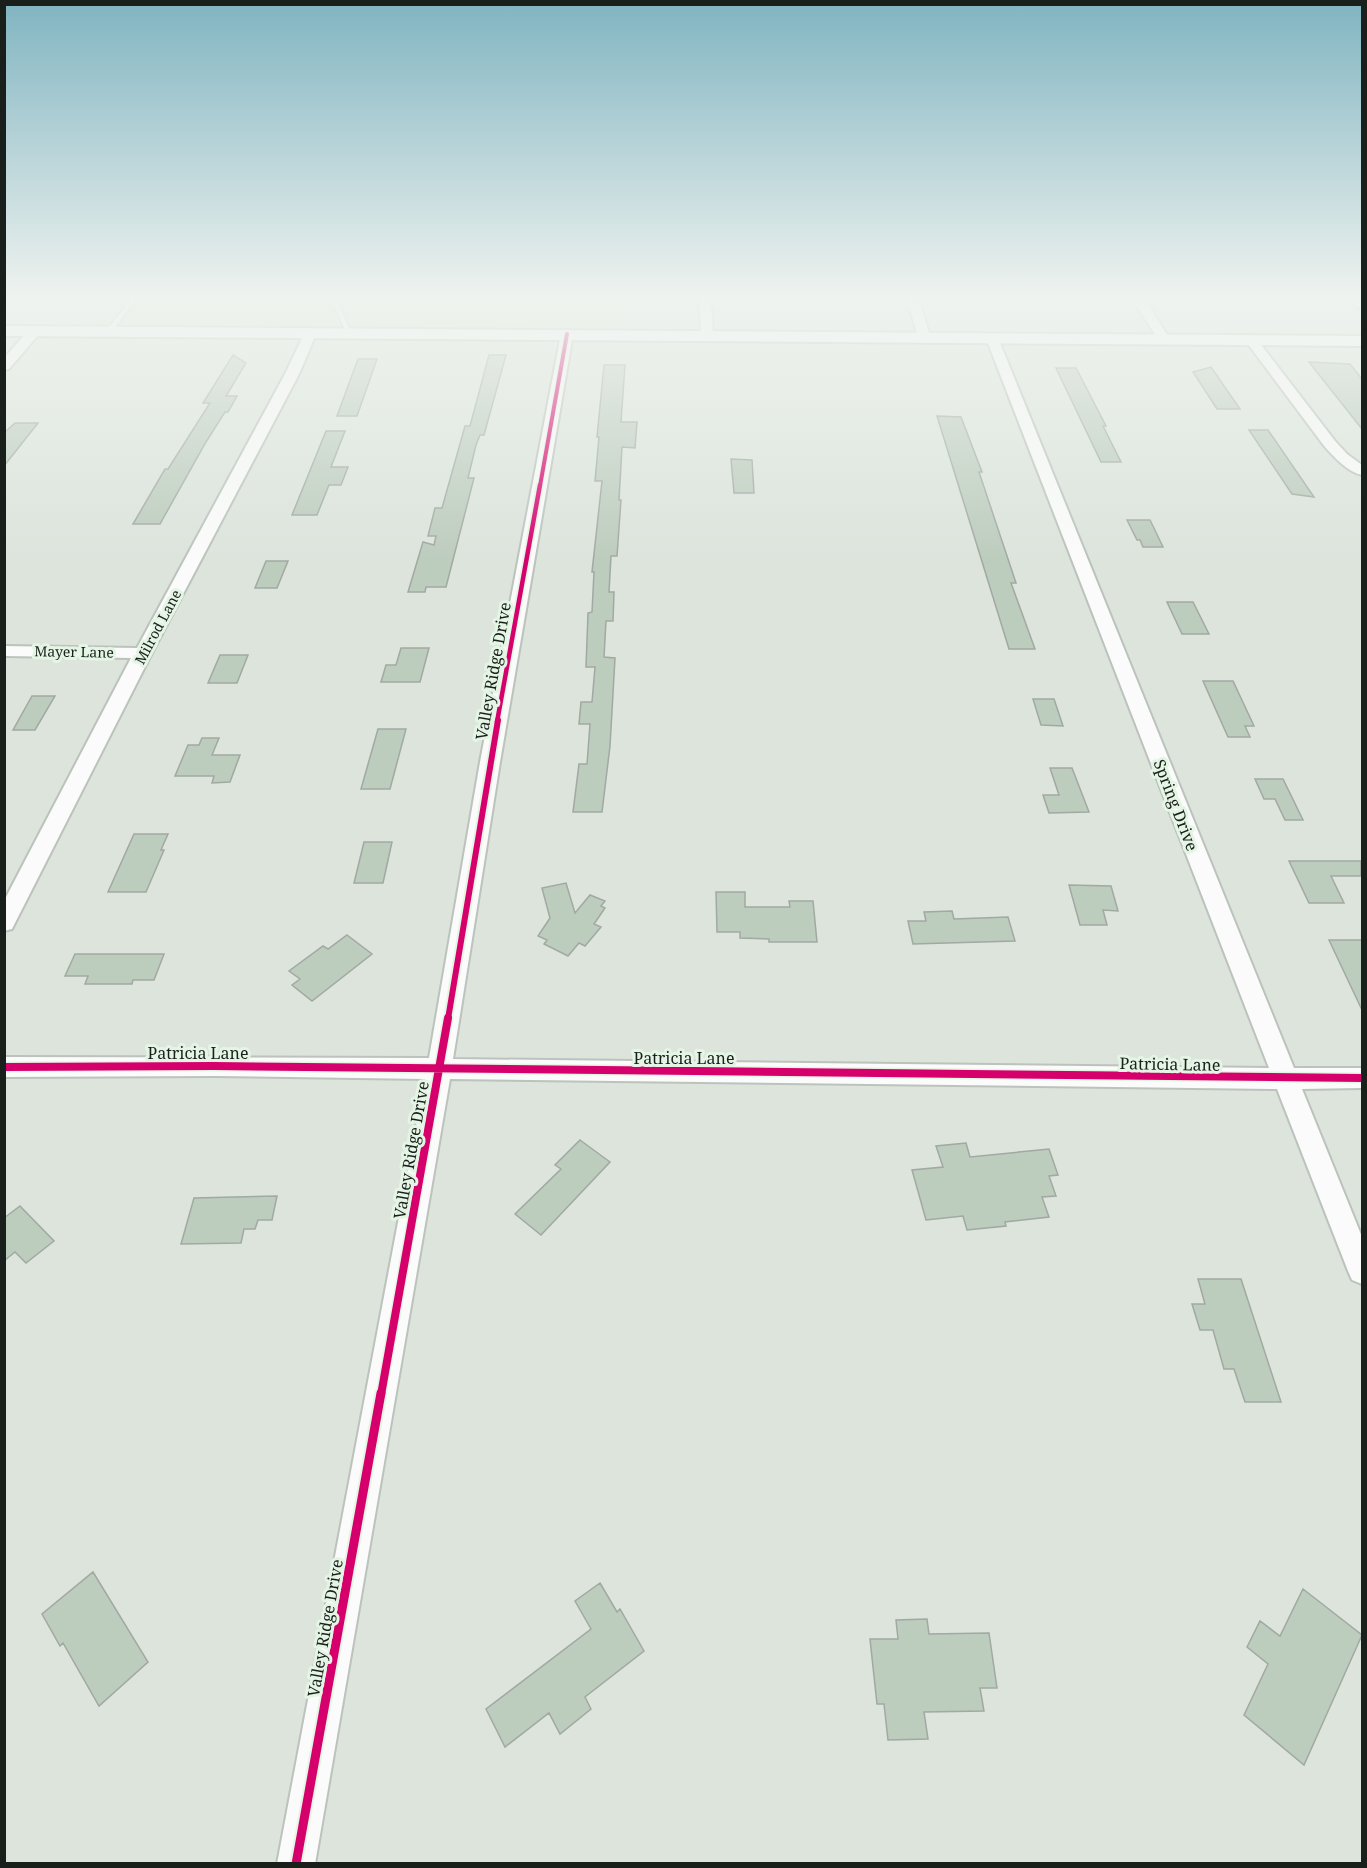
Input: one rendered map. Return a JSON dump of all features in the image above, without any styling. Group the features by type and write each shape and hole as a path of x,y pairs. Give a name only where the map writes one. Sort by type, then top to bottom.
{"street":[{"name":"Milrod Lane","path":"4,923 143,653 285,386"},
{"name":"Valley Ridge Drive","path":"296,1863 439,1071 490,762 558,386"},
{"name":"Spring Drive","path":"1011,386 1362,1270"},
{"path":"1286,386 1330,444 1342,457 1362,471"},
{"name":"Mayer Lane","path":"4,651 143,653"},
{"name":"Patricia Lane","path":"4,1067 214,1066 439,1071 1362,1078"}],"building":[{"path":"214,386 232,386 226,396 237,396 206,442 160,524 133,524 165,469 168,469 210,403 203,403"},
{"path":"348,386 367,386 357,416 337,416"},
{"path":"481,386 497,386 484,435 480,435 476,445 468,478 474,478 446,587 426,587 425,592 408,592 423,542 434,545 436,536 428,536 435,508 442,508 465,426 470,426"},
{"path":"602,386 624,386 621,422 637,422 635,448 622,447 617,556 611,556 609,592 614,592 613,621 606,621 604,657 615,658 610,746 602,812 573,812 579,764 587,764 590,724 579,724 581,702 592,702 595,667 586,667 588,613 592,612 594,572 592,572 602,481 595,481 599,437 597,437"},
{"path":"1065,386 1085,386 1106,426 1103,426 1121,462 1101,462"},
{"path":"1202,386 1224,386 1240,409 1217,409"},
{"path":"1328,386 1362,386 1362,429"},
{"path":"937,416 961,417 982,472 979,472 1016,583 1011,583 1035,649 1009,649"},
{"path":"15,423 38,423 4,466 4,433"},
{"path":"1249,430 1268,430 1314,497 1292,494"},
{"path":"326,431 345,431 331,467 348,467 341,485 329,485 317,515 292,515"},
{"path":"731,459 752,460 754,493 734,493"},
{"path":"1127,520 1150,520 1163,547 1143,547"},
{"path":"266,561 288,561 277,588 255,588"},
{"path":"1167,602 1193,602 1209,634 1182,634"},
{"path":"401,648 429,648 420,682 381,682 386,665 396,665"},
{"path":"220,655 248,655 237,683 208,683"},
{"path":"1203,681 1233,681 1254,726 1245,726 1250,737 1228,737"},
{"path":"32,696 55,696 35,730 13,730"},
{"path":"1033,699 1054,699 1063,726 1041,725"},
{"path":"378,729 406,729 390,789 361,789"},
{"path":"202,738 219,738 212,755 240,755 230,782 212,783 214,776 175,776 188,745 199,745"},
{"path":"1050,768 1072,768 1089,812 1049,813 1043,795 1059,795"},
{"path":"1255,779 1283,779 1303,820 1285,820 1275,799 1264,799"},
{"path":"134,834 168,834 161,850 164,850 146,892 108,892"},
{"path":"364,842 392,842 383,883 354,883"},
{"path":"1289,861 1361,861 1361,876 1331,876 1344,903 1309,903"},
{"path":"566,883 575,913 590,895 605,901 601,906 605,908 594,924 601,927 585,946 579,943 568,956 544,944 547,940 538,936 550,918 542,888"},
{"path":"1069,885 1111,886 1118,911 1103,910 1107,925 1080,925"},
{"path":"716,892 745,892 745,907 790,907 789,901 813,901 817,942 769,942 769,939 740,938 740,932 717,932"},
{"path":"952,911 954,919 1008,917 1015,941 913,944 908,921 926,921 924,912"},
{"path":"347,935 372,954 312,1001 292,985 300,979 289,971 323,946 328,949"},
{"path":"1329,940 1362,940 1362,1010"},
{"path":"75,954 164,954 154,980 133,980 132,984 85,984 88,976 65,976"},
{"path":"580,1140 610,1162 541,1235 515,1214 561,1169 555,1165"},
{"path":"966,1143 970,1157 1049,1149 1058,1175 1049,1176 1056,1196 1042,1197 1049,1217 1005,1222 1006,1226 967,1230 963,1216 926,1220 912,1170 943,1167 936,1146"},
{"path":"277,1196 272,1220 258,1220 255,1229 244,1229 241,1243 181,1244 194,1198"},
{"path":"20,1206 54,1241 26,1263 15,1252 4,1261 4,1218"},
{"path":"1198,1279 1241,1279 1281,1402 1245,1402 1234,1369 1224,1369 1213,1330 1200,1330 1192,1304 1205,1304"},
{"path":"93,1572 148,1662 99,1706 63,1643 60,1646 42,1614"},
{"path":"600,1583 617,1612 620,1609 644,1651 585,1697 591,1709 560,1734 549,1713 505,1747 486,1709 591,1629 575,1601"},
{"path":"1303,1589 1362,1635 1304,1765 1244,1715 1268,1664 1247,1647 1260,1621 1280,1636"},
{"path":"927,1619 929,1634 989,1633 997,1688 980,1688 984,1711 924,1712 928,1739 888,1740 884,1704 877,1704 870,1639 898,1639 896,1620"}],"cycle path":[{"path":"296,1864 439,1071 490,762 558,386"},
{"path":"4,1067 214,1066 1362,1078"}]}
